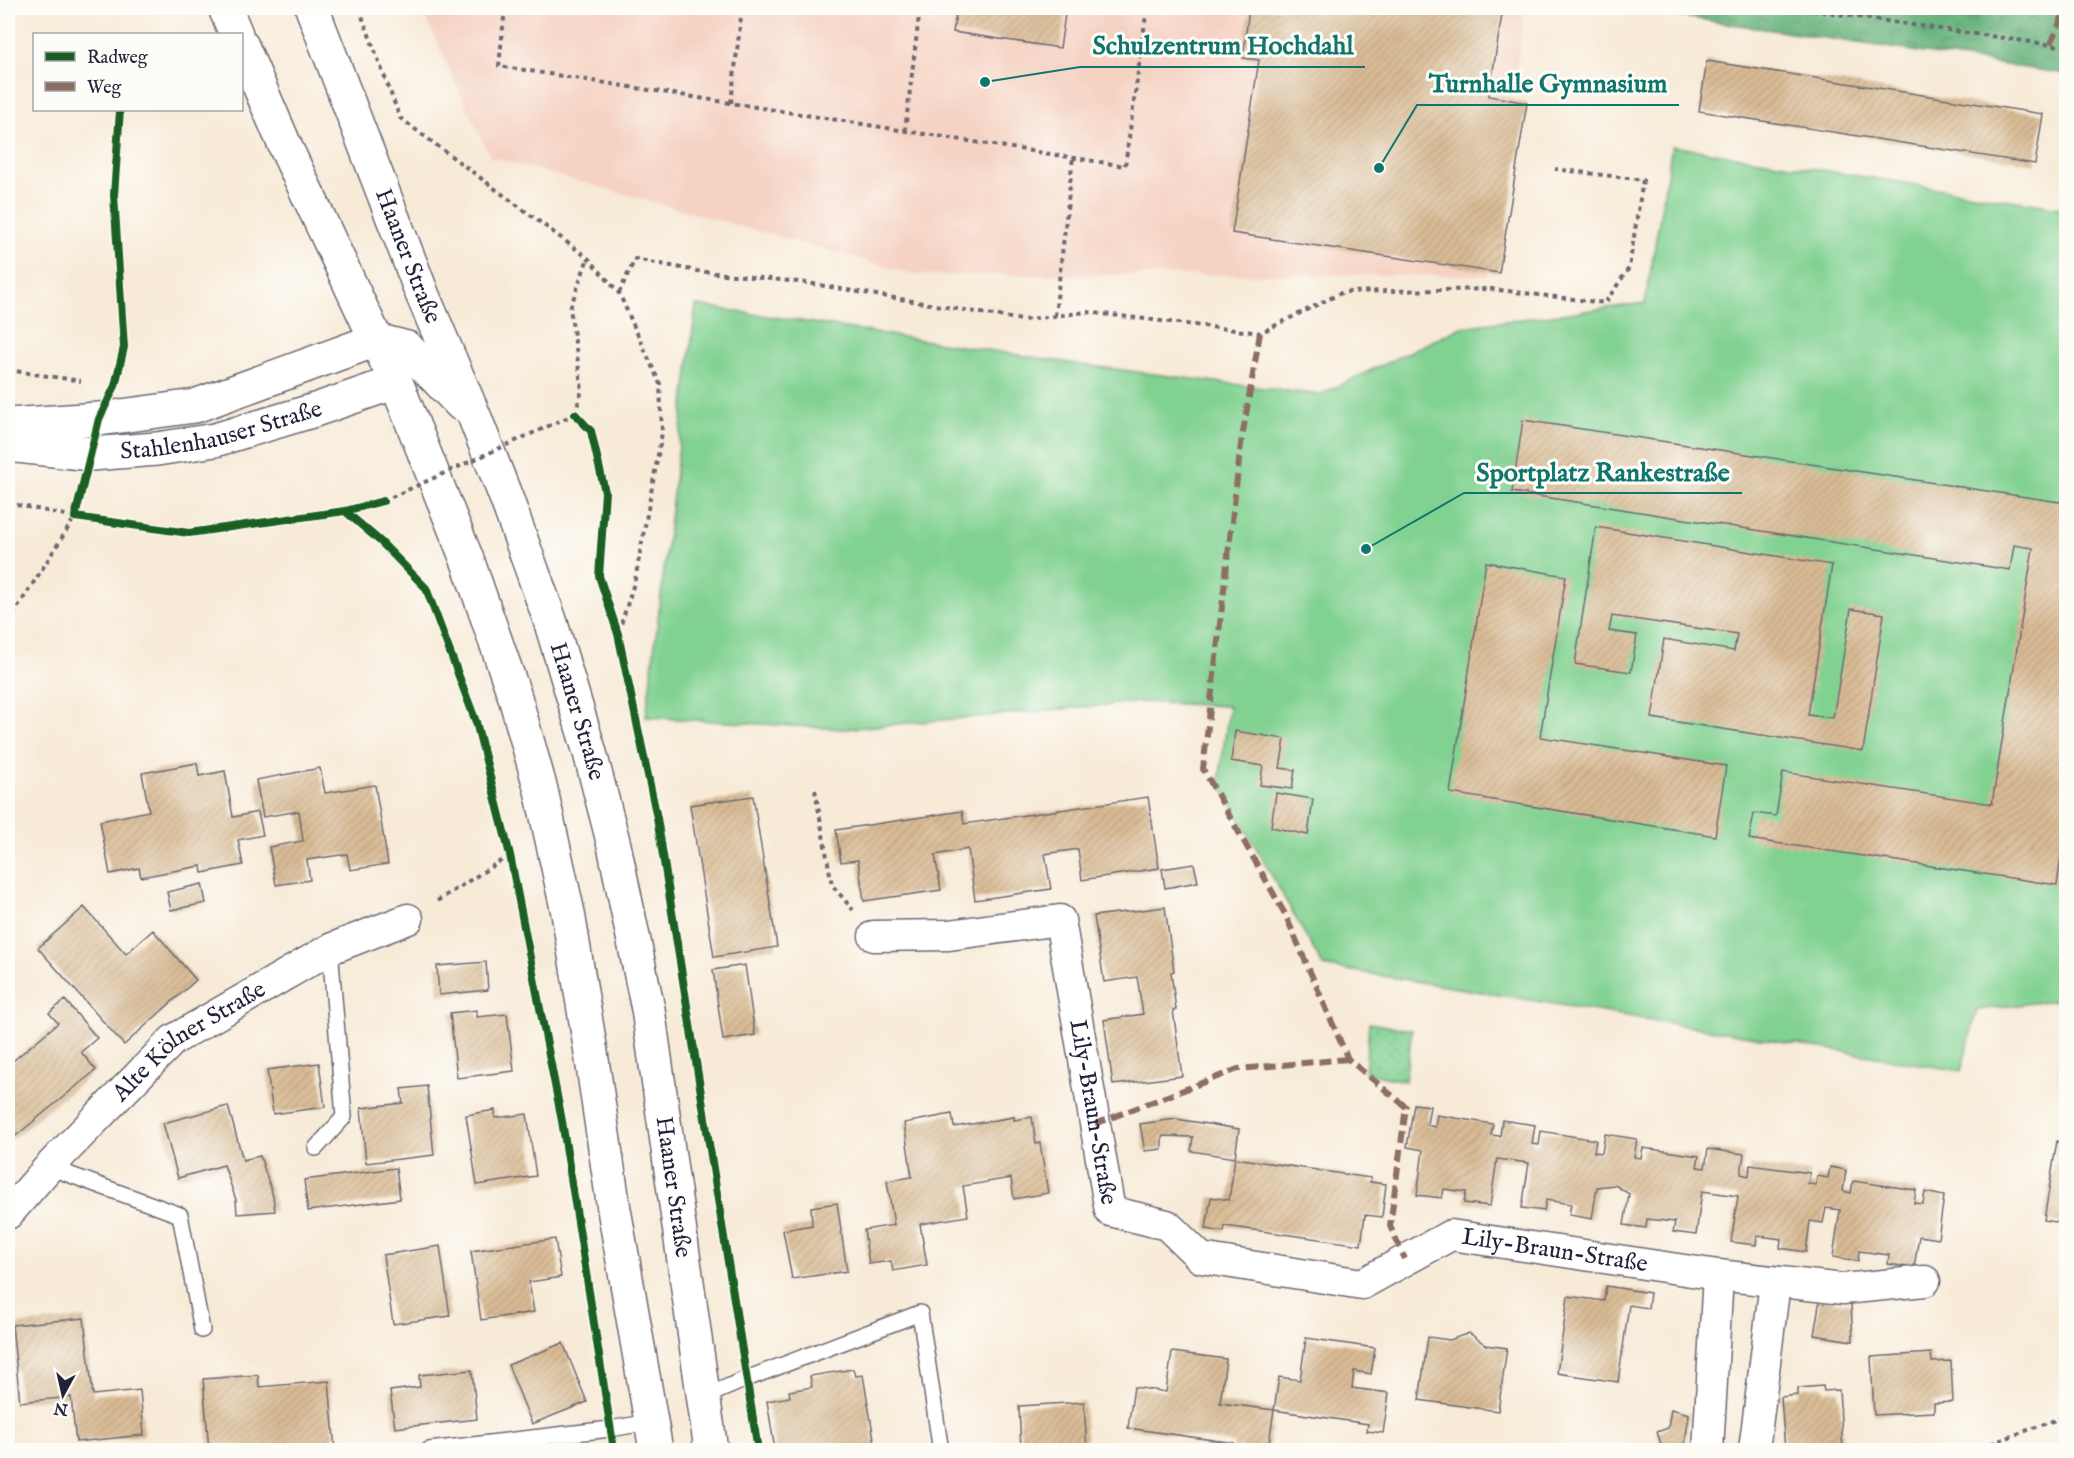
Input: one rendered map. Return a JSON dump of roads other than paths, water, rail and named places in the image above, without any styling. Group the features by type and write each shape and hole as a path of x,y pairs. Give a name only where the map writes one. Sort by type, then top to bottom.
{"main road":[{"path":"225,8 236,33"},
{"name":"Haaner Straße","path":"312,8 423,297 507,500 550,620 590,753 614,845 648,1009 711,1450"},
{"path":"243,48 290,158 392,344 475,418"},
{"path":"423,297 392,344 396,382 468,562 515,697 541,790 570,924 614,1209 653,1436"},
{"name":"Stahlenhauser Straße","path":"8,425 99,419 195,406 392,344"},
{"name":"Stahlenhauser Straße","path":"8,445 91,454 157,449 215,440 315,410 396,382"}],"street":[{"name":"Alte Kölner Straße","path":"8,1214 49,1167 173,1040 330,949 408,919"},
{"name":"Lily-Braun-Straße","path":"874,936 949,936 1060,920 1110,1211 1167,1225 1201,1258 1362,1284 1450,1235 1718,1275 1843,1289 1926,1281"},
{"path":"1708,1450 1718,1275"},
{"path":"1754,1450 1775,1282"}],"lane":[{"path":"316,1148 344,1117 330,949"},
{"path":"49,1167 180,1215 202,1330"},
{"path":"702,1398 920,1313 940,1445"},
{"path":"429,1450 610,1429 653,1436"}],"place":[{"name":"Schulzentrum Hochdahl","path":"985,82"},
{"name":"Turnhalle Gymnasium","path":"1379,168"},
{"name":"Sportplatz Rankestraße","path":"1366,549"}]}
